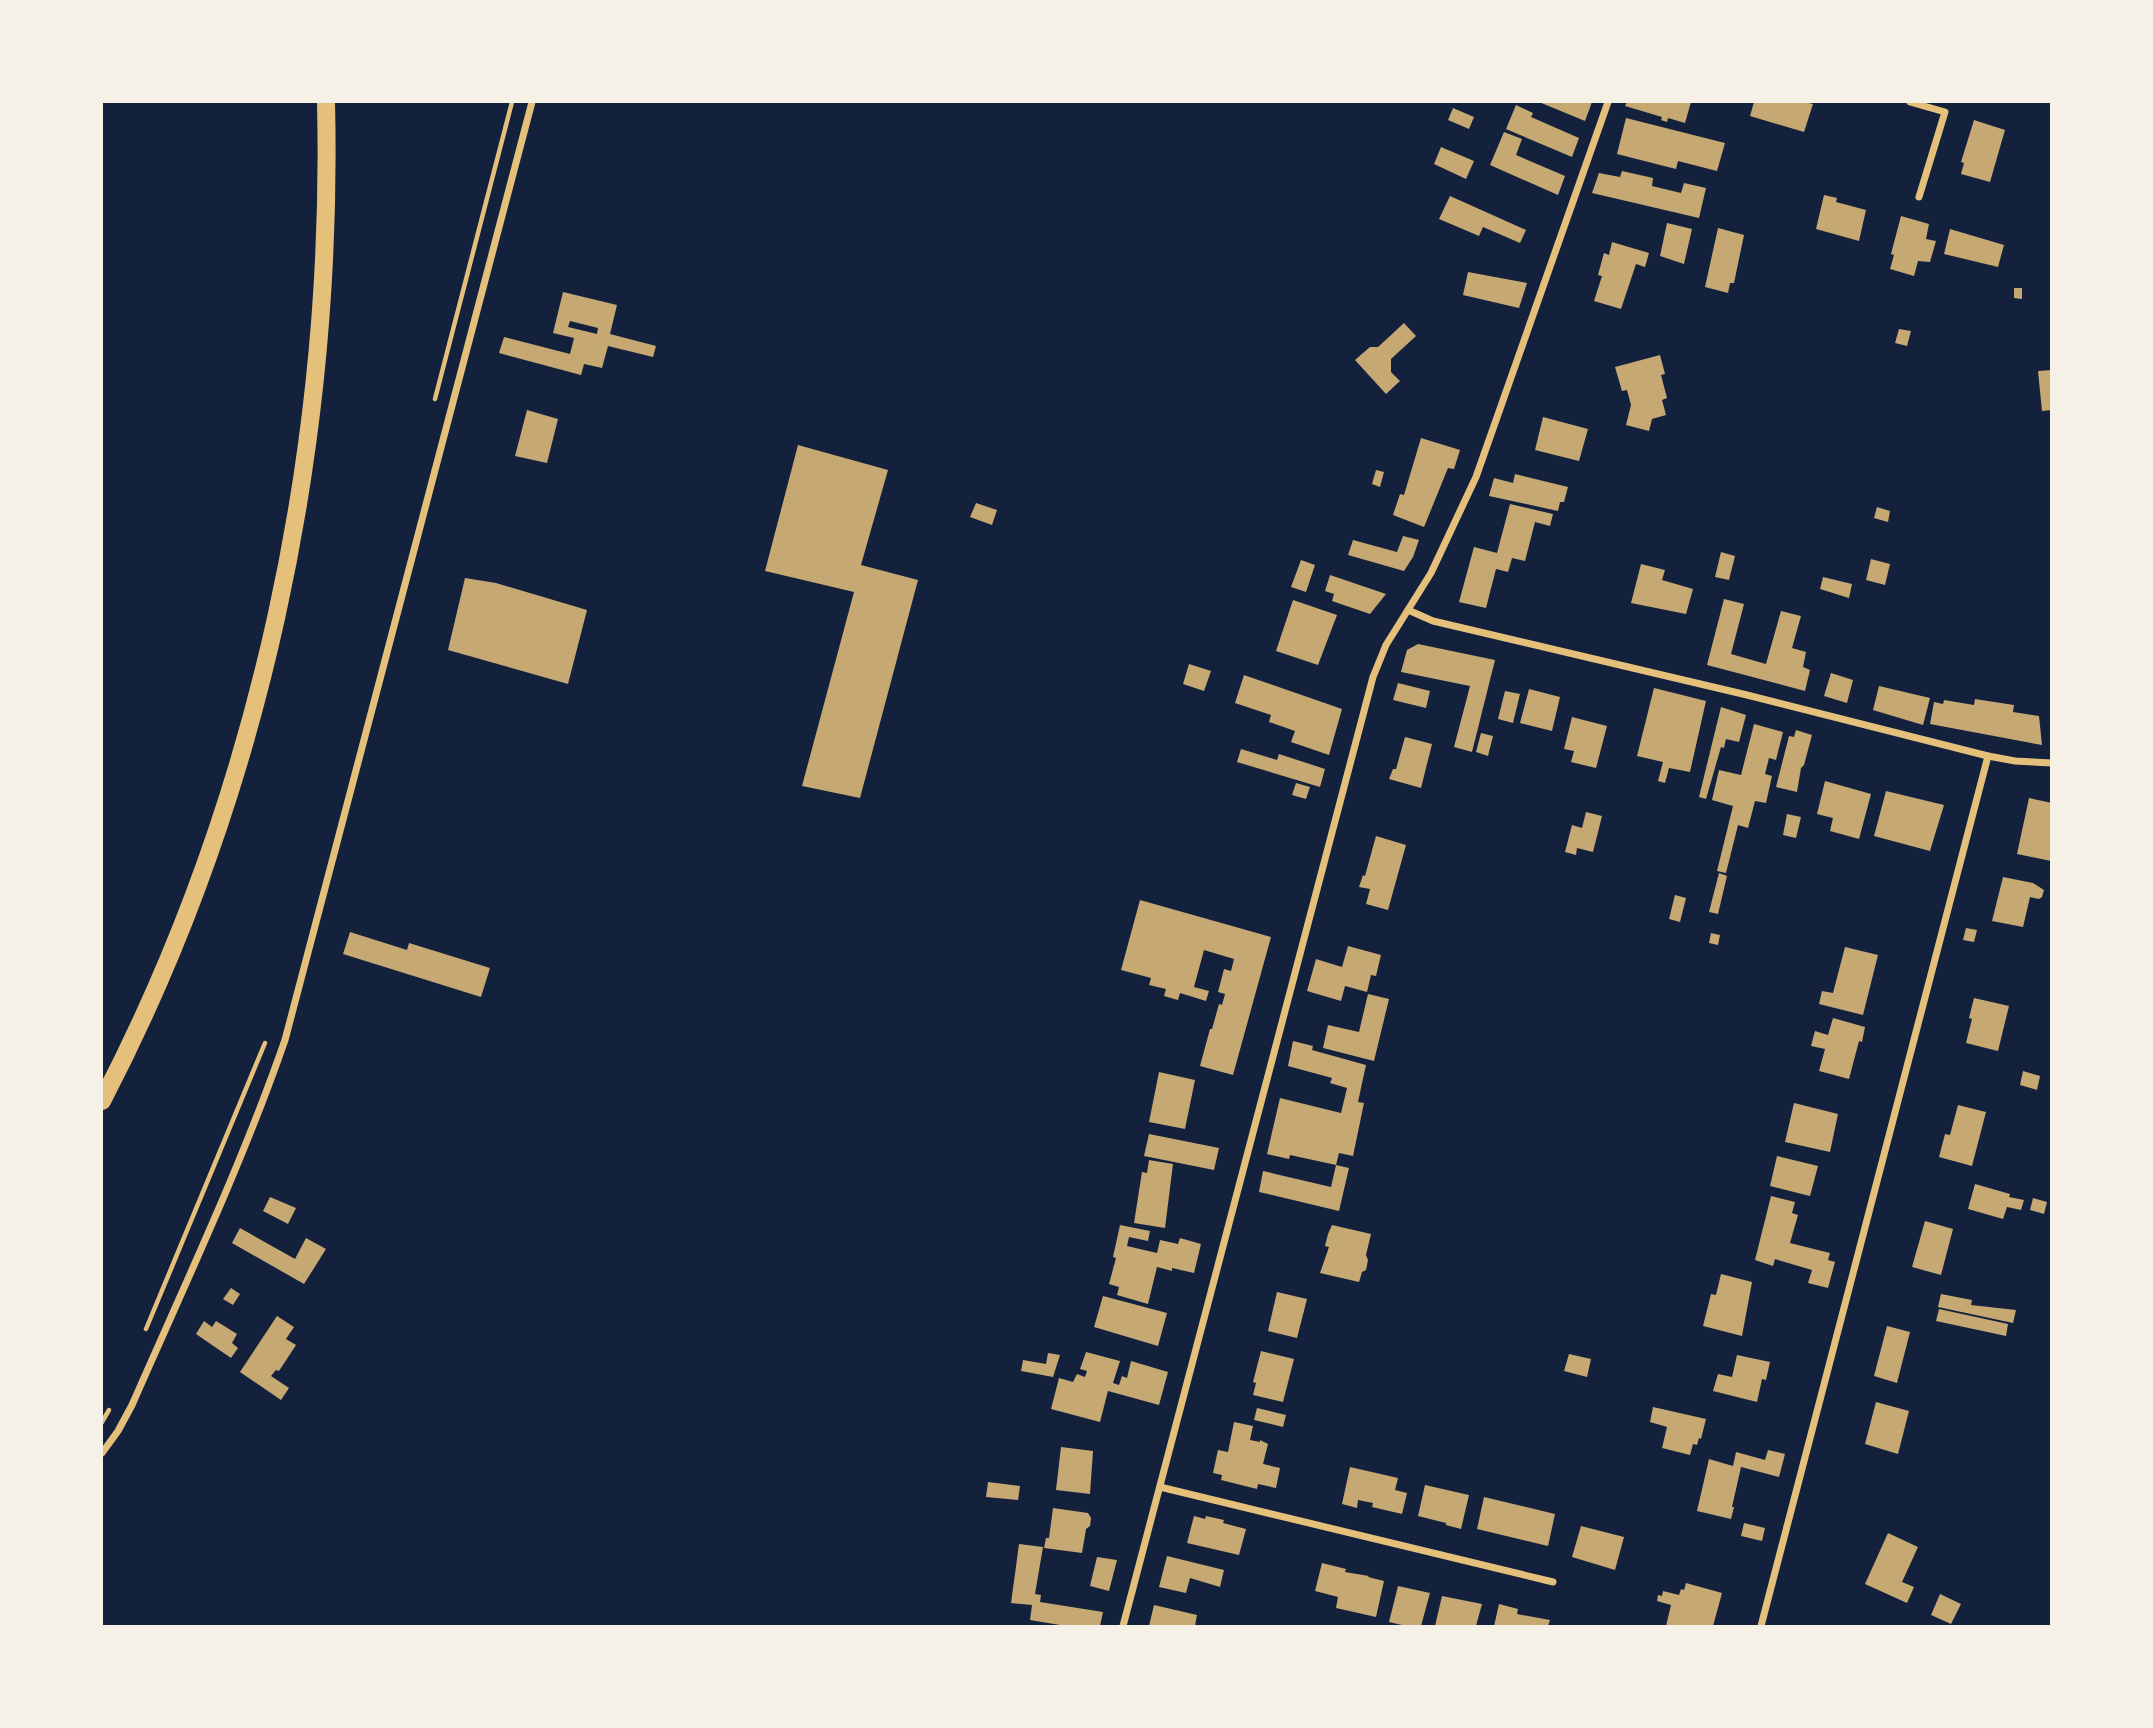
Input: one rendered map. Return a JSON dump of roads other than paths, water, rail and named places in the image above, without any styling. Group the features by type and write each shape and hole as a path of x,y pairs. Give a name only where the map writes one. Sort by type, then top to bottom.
{"main road":[{"path":"102,1101 154,991 201,874 247,730 276,615 301,479 320,331 327,216 326,102"}],"street":[{"path":"102,1453 132,1405 235,1170 270,1085 285,1040 532,102"},
{"path":"1123,1626 1373,677 1385,645 1451,534 1476,477 1608,102"},
{"path":"1910,102 1945,112 1919,197"},
{"path":"1408,610 1433,621 1747,695 1988,756 2052,763"},
{"path":"1761,1626 1988,756"},
{"path":"1160,1487 1553,1582"}]}
